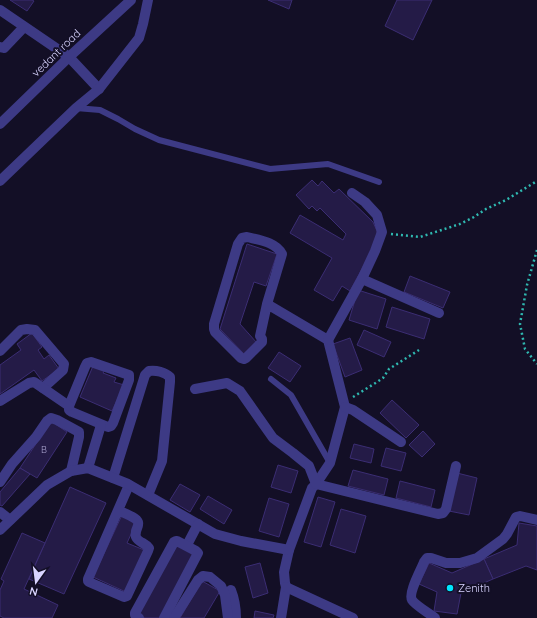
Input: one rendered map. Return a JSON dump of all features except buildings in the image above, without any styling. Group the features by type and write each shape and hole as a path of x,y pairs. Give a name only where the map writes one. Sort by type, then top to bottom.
{"street":[{"name":"vedant road","path":"0,124 69,57 131,0"},
{"path":"0,181 76,108 99,89 139,38 148,0"},
{"path":"0,10 69,57 99,89"},
{"path":"0,47 4,48 24,27"},
{"path":"281,618 286,587 284,583 284,572 290,550 312,488 330,463 344,404 328,340 362,279 382,232 377,215 365,202 352,192"},
{"path":"247,236 274,245 280,249 282,254 267,304 260,336 262,342 246,358 241,358 215,332 214,324 238,244 242,238 247,236"},
{"path":"362,279 439,314"},
{"path":"267,304 328,340"},
{"path":"0,351 21,330 35,330 64,364 63,370 43,388"},
{"path":"91,362 129,375 129,380 111,426 108,427 72,412 69,410 70,406 87,363 91,362"},
{"path":"113,478 145,375 149,371 167,374 170,377 170,382 162,461 148,496"},
{"path":"0,402 29,383 34,382 70,406"},
{"path":"195,388 228,383 240,391 272,438 309,466 316,484"},
{"path":"344,404 401,442"},
{"path":"0,482 12,464 36,437 50,418 57,420 79,432 71,471"},
{"path":"88,468 101,424"},
{"path":"316,484 438,514 443,513 446,509 456,466"},
{"path":"0,530 48,485 71,471 88,468 130,485 215,534 241,541 290,550"},
{"path":"118,510 138,521 135,534 136,537 149,548 127,596 124,597 89,582 88,580 118,510 130,485"},
{"path":"0,512 10,520"},
{"path":"435,618 412,600 411,592 427,558 446,563 460,563 477,558 503,539 516,517 520,516 537,520"},
{"path":"187,546 198,524"},
{"path":"139,618 135,615 174,542 177,541 198,553 164,618"},
{"path":"174,618 198,580 203,576 210,576 221,586 225,595 228,618"},
{"path":"286,587 352,618"},
{"path":"231,590 236,607 236,618"}],"lane":[{"path":"76,108 100,110 135,130 159,140 270,169 328,164 379,182"},
{"path":"271,379 291,395 330,463"}],"path":[{"path":"382,232 420,237 460,224 486,209 506,200 537,181"},
{"path":"537,250 527,285 520,324 525,349 537,364"},
{"path":"344,404 383,378 389,369 419,350"}],"place":[{"name":"Zenith","path":"450,588"}]}
